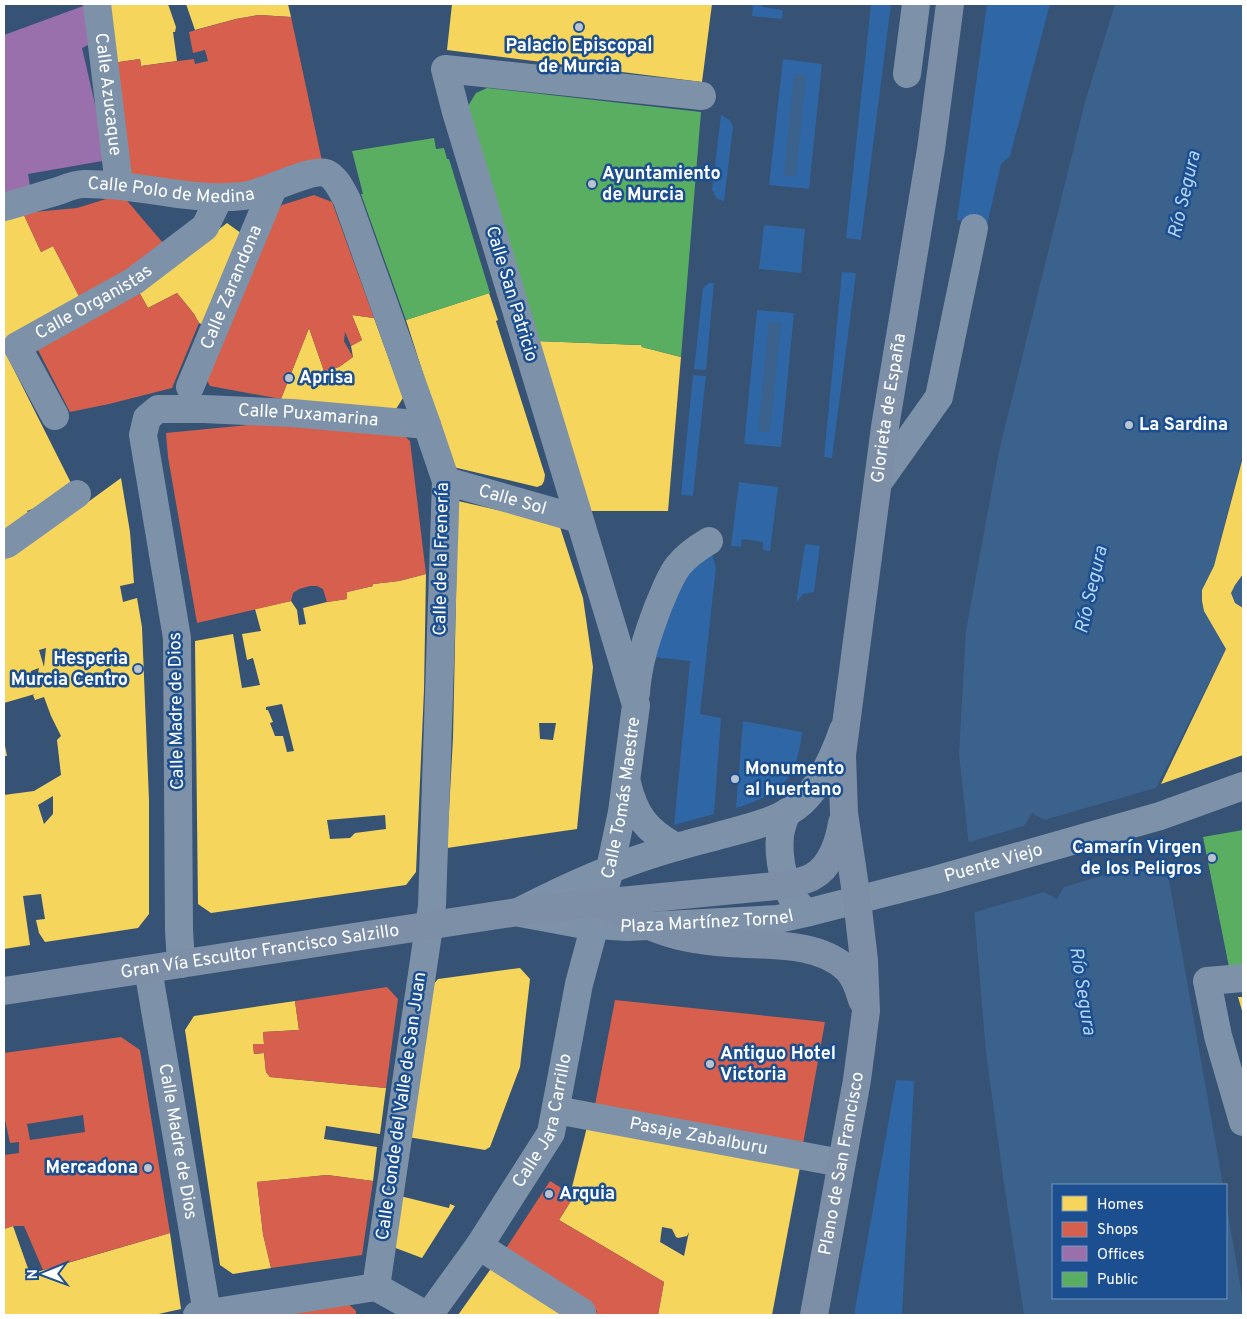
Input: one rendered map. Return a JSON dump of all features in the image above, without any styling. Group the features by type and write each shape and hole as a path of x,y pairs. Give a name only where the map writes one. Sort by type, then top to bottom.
{"main road":[{"name":"Glorieta de España","path":"844,813 842,755 846,724 878,483 933,132 950,4"},
{"name":"Plaza Martínez Tornel","path":"598,914 733,891 798,899 814,876 824,866 838,841 844,813"},
{"path":"844,813 858,900 864,960 866,1011"},
{"name":"Gran Vía Escultor Francisco Salzillo","path":"4,991 537,909 598,914"},
{"path":"598,914 649,926 684,937 729,944 794,948 825,955 848,970 858,986 866,1011"},
{"name":"Plano de San Francisco","path":"814,1315 863,1041 866,1011"}],"street":[{"name":"Calle Azucaque","path":"97,4 119,185"},
{"path":"907,74 916,4"},
{"name":"Calle San Patricio","path":"579,519 456,112 445,69 702,96"},
{"name":"Calle Polo de Medina","path":"4,207 81,184 119,185 172,194 218,198 246,196 313,173 326,173 336,181"},
{"name":"Calle de la Frenería","path":"336,181 347,200 428,425 446,481 432,906 429,926"},
{"name":"Calle Zarandona","path":"188,398 272,188"},
{"name":"Calle Organistas","path":"55,416 17,346 134,281 205,228 218,198"},
{"path":"878,483 939,397 974,228"},
{"name":"Calle Puxamarina","path":"147,460 143,435 147,418 158,410 188,398 292,413 428,425"},
{"name":"Calle Madre de Dios","path":"147,460 177,638 179,930 181,964"},
{"name":"Calle Sol","path":"446,481 579,519"},
{"path":"4,545 77,494"},
{"name":"Calle Tomás Maestre","path":"579,519 636,705 622,812 598,914"},
{"path":"636,705 637,678 642,652 668,581 679,564 708,541"},
{"path":"610,869 676,847 755,825 801,804 814,790 823,776 846,724"},
{"path":"626,779 640,819 651,831 676,847"},
{"name":"Puente Viejo","path":"858,900 1160,816 1243,786"},
{"name":"Plaza Martínez Tornel","path":"787,812 780,835 782,860 798,899"},
{"name":"Gran Vía Escultor Francisco Salzillo","path":"517,913 572,885 610,869"},
{"name":"Plaza Martínez Tornel","path":"649,926 772,919 798,899 831,902 858,900"},
{"name":"Calle Jara Carrillo","path":"427,1315 479,1246 551,1133 579,984 598,914"},
{"name":"Calle Conde del Valle de San Juan","path":"376,1287 429,926"},
{"name":"Calle Madre de Dios","path":"148,969 202,1314"},
{"path":"1243,978 1207,981 1218,1036 1243,1122"},
{"name":"Pasaje Zabalburu","path":"556,1110 841,1163"},
{"path":"479,1246 582,1312 580,1315"},
{"path":"202,1314 376,1287 427,1315"}],"shaded area":[{"path":"753,4 762,4 762,7 783,10 782,19 752,16"},
{"path":"871,4 891,4 861,240 846,238"},
{"path":"987,4 1050,4 1010,156 1001,164 987,225 957,220"},
{"path":"783,59 822,64 809,189 769,185"},
{"path":"721,115 730,120 733,127 724,201 717,199 712,190"},
{"path":"764,225 805,229 801,273 759,269"},
{"path":"842,272 856,273 832,458 824,457"},
{"path":"709,283 714,283 706,370 694,369 703,288"},
{"path":"757,310 794,313 781,447 744,444"},
{"path":"693,375 706,376 693,496 681,495"},
{"path":"739,482 778,487 770,551 763,550 763,542 742,539 741,547 731,546"},
{"path":"805,544 820,546 814,592 803,594 796,603"},
{"path":"712,554 716,567 700,714 721,718 714,814 674,825 690,661 653,657 677,592 691,567"},
{"path":"743,721 802,732 796,762 784,783 765,797 736,808"},
{"path":"896,1080 914,1081 902,1315 854,1315"}],"water":[{"name":"Río Segura","path":"1115,4 1243,4 1243,454 1214,566 1202,590 1204,611 1226,649 1156,788 1165,857 1223,1184 1052,1184 1052,1299 1227,1299 1227,1207 1243,1301 1243,1315 1024,1315 986,1053 959,754 966,630 999,451 1085,102"},
{"path":"794,74 806,75 796,176 784,175"},
{"path":"769,322 781,323 770,432 758,431"},
{"path":"1243,574 1243,608 1235,603 1231,593"}],"pier":[{"path":"1156,788 1165,857 1064,887 1057,899 1044,892 972,913 966,843 1024,826 1032,813 1044,820"}],"building: Homes":[{"path":"102,4 168,4 176,27 175,32 173,32 177,61 141,66 140,59 112,63"},
{"path":"186,4 288,4 291,17 259,15 195,30"},
{"name":"Palacio Episcopal de Murcia","path":"452,4 712,4 702,82 447,50"},
{"path":"23,213 41,252 53,246 81,300 4,340 4,218"},
{"path":"227,223 245,236 210,328 199,323 177,293 148,308 139,292"},
{"path":"489,293 498,320 496,321 545,475 542,485 537,487 453,467 406,320"},
{"path":"352,315 374,318 403,398 396,409 281,399 309,328 324,371 339,367 353,357 351,346 362,340"},
{"path":"536,341 641,345 642,347 681,357 668,511 591,511"},
{"path":"4,350 72,485 65,497 27,511 31,518 4,535"},
{"path":"1243,457 1243,574 1231,593 1235,603 1243,608 1243,755 1161,784 1226,649 1204,611 1202,590 1214,566"},
{"path":"121,478 130,532 134,583 120,586 123,602 137,598 142,627 149,800 149,914 138,928 45,942 39,933 36,920 45,919 41,894 23,896 30,945 4,949 4,795 34,791 61,775 57,740 61,736 44,697 35,700 33,695 35,694 4,703 4,556 36,540","holes":["46,648 45,657 44,667 39,650","39,668 38,673 30,676 31,671","53,796 53,814 44,824 38,805"]},
{"path":"458,501 559,524 583,598 593,667 577,829 447,848 453,738","holes":["539,723 556,723 553,740 540,739"]},
{"path":"426,574 424,690 416,872 406,885 211,913 198,904 195,641 233,634 242,688 260,685 253,658 247,660 242,634 261,631 255,609 291,601 297,610 299,625 306,624 303,608 347,599 347,592 373,586 373,584 399,581","holes":["282,704 294,751 287,752 283,736 275,736 270,723 273,722 268,710 266,710 266,707","385,815 386,829 355,833 350,838 330,839 327,820"]},
{"path":"4,741 7,756 4,756"},
{"path":"520,968 530,979 520,1067 490,1147 485,1150 408,1137 427,992 438,979"},
{"path":"1238,997 1243,997 1243,1014"},
{"path":"295,1001 299,1030 263,1032 264,1044 253,1044 254,1054 264,1053 266,1072 270,1077 386,1088 380,1134 326,1126 324,1139 377,1147 373,1181 327,1175 257,1182 263,1234 271,1268 233,1274 220,1265 185,1030 194,1016"},
{"path":"587,1127 800,1167 772,1315 658,1315 664,1282 559,1220 574,1196 571,1191","holes":["662,1227 672,1229 678,1238 687,1236 689,1232 684,1256 660,1242"]},
{"path":"400,1196 449,1208 450,1204 455,1206 422,1258 393,1247"},
{"path":"13,1226 30,1274 170,1233 181,1309 154,1315 4,1315 4,1229"},
{"path":"495,1263 570,1315 458,1315"}],"building: Shops":[{"path":"259,15 291,17 322,161 242,184 221,186 130,179 112,63 140,59 141,66 194,59 195,64 208,61 205,50 193,53 189,32 236,19"},
{"path":"119,195 123,196 163,243 105,286 81,300 53,246 41,252 23,213 77,208"},
{"path":"314,195 332,202 374,318 352,315 362,340 351,346 345,332 344,341 353,357 339,367 324,371 309,328 281,399 210,386 205,377 271,216 282,205"},
{"path":"139,292 148,308 177,293 199,323 172,388 70,412 38,350"},
{"path":"289,421 396,428 410,441 426,574 399,581 373,584 373,586 347,592 347,599 327,602 323,589 317,586 310,586 293,593 291,601 197,623 168,457 166,433"},
{"path":"387,987 398,999 386,1088 270,1077 266,1072 264,1053 254,1054 253,1044 264,1044 263,1032 299,1030 295,1001"},
{"name":"Antiguo Hotel Victoria","path":"615,1000 825,1022 803,1144 595,1105"},
{"path":"121,1037 140,1050 170,1233 43,1270 24,1226 13,1226 4,1229 4,1155 19,1153 19,1142 10,1143 4,1115 4,1053","holes":["83,1115 85,1132 30,1140 27,1124"]},
{"path":"327,1175 373,1181 362,1255 271,1268 263,1234 257,1182"},
{"path":"550,1181 574,1196 559,1220 664,1282 658,1315 595,1315 597,1311 503,1253"},
{"path":"344,1300 356,1311 356,1315 244,1315"}],"building: Offices":[{"path":"86,5 94,42 82,48 108,160 28,174 30,186 4,194 4,35"}],"building: Public":[{"name":"Ayuntamiento de Murcia","path":"487,88 701,112 681,357 642,347 641,345 536,341 468,106 476,93"},
{"path":"434,138 436,149 444,148 447,159 449,159 490,293 406,320 361,194 363,194 352,151"},
{"path":"1243,830 1243,966 1229,967 1203,837"}],"place":[{"name":"Palacio Episcopal de Murcia","path":"579,27"},
{"name":"Ayuntamiento de Murcia","path":"592,184"},
{"name":"Aprisa","path":"289,378"},
{"name":"La Sardina","path":"1129,425"},
{"name":"Hesperia Murcia Centro","path":"138,669"},
{"name":"Monumento al huertano","path":"735,779"},
{"name":"Camarín Virgen de los Peligros","path":"1212,858"},
{"name":"Antiguo Hotel Victoria","path":"710,1064"},
{"name":"Mercadona","path":"148,1168"},
{"name":"Arquia","path":"549,1194"}]}
